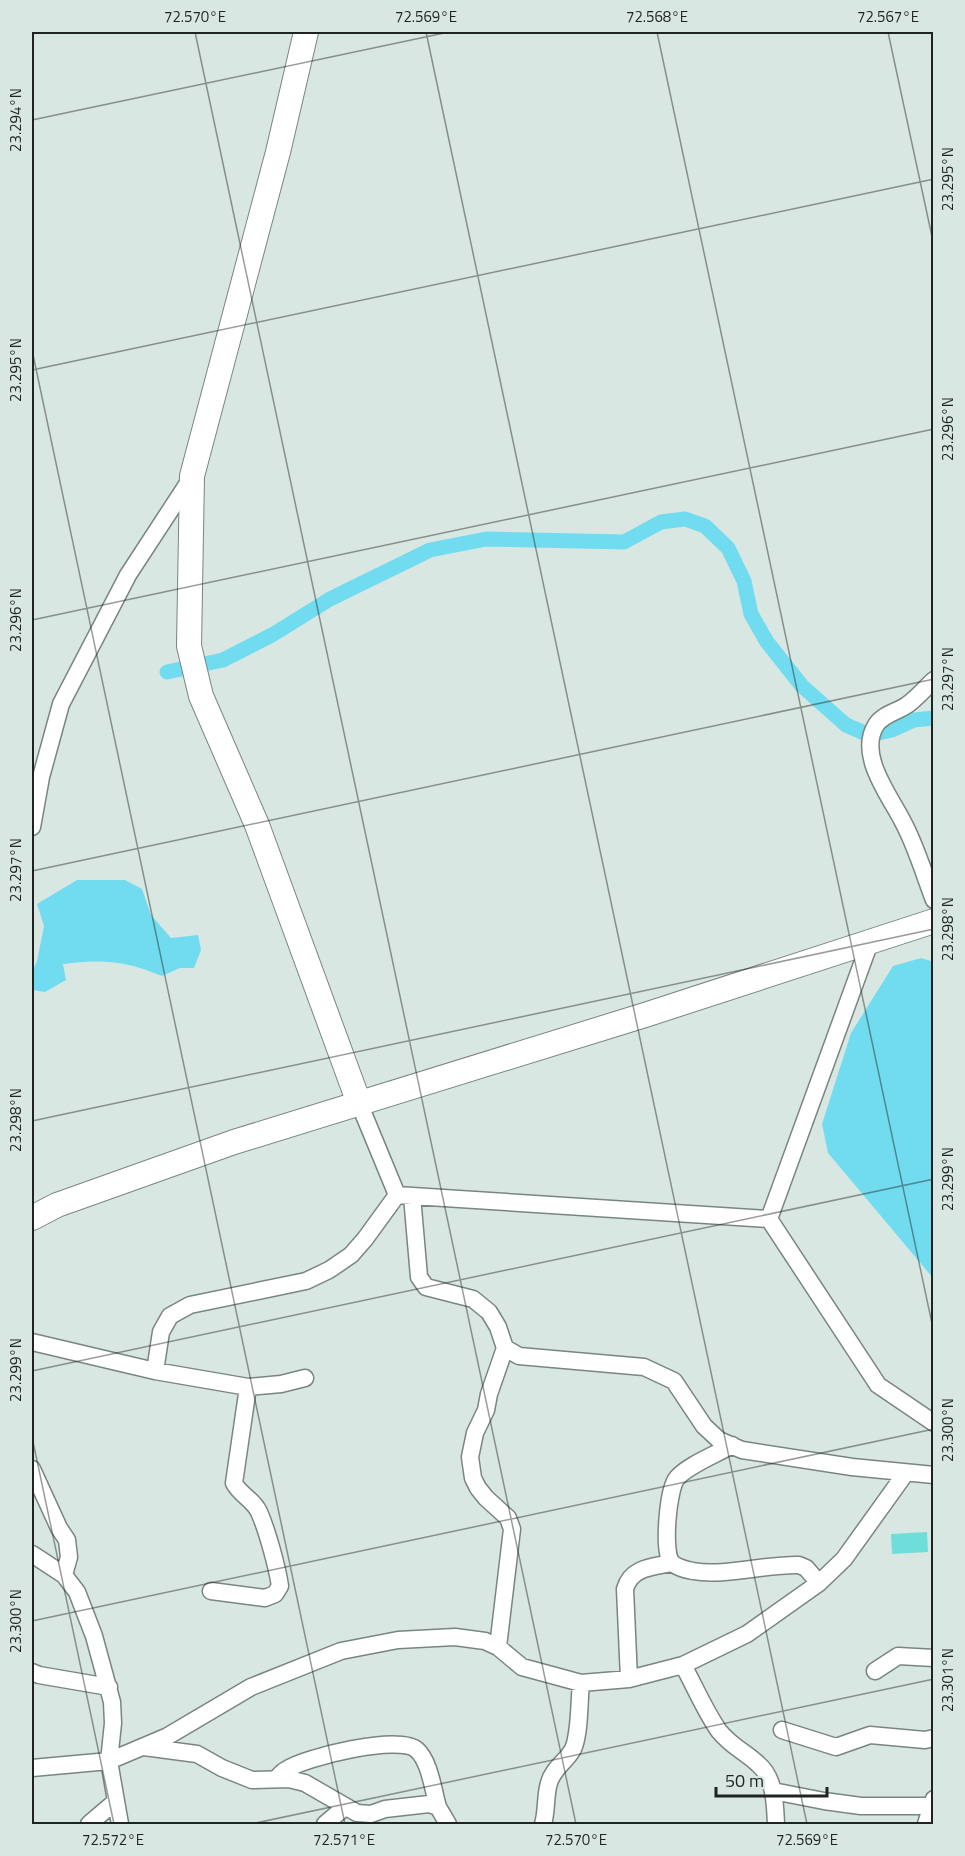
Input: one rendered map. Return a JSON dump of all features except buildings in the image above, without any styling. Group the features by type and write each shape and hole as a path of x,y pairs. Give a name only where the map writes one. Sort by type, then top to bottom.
{"main road":[{"path":"306,32 232,331 192,476 189,646 201,696 257,825 359,1103"},
{"path":"32,1218 57,1205 234,1142 645,1015 933,921"}],"street":[{"path":"32,827 36,779 61,704 128,575 192,476"},
{"path":"933,680 907,705 880,719 873,734 872,759 886,794 904,823 933,900"},
{"path":"769,1219 870,942"},
{"path":"359,1103 405,1196 419,1277 426,1287 473,1299 489,1312 506,1348 519,1356 644,1367 674,1381 704,1426 719,1440 741,1449 768,1455 905,1474 933,1475"},
{"path":"405,1196 769,1219"},
{"path":"155,1371 161,1332 170,1316 190,1305 306,1281 329,1270 351,1255 405,1196"},
{"path":"769,1219 878,1385 933,1423"},
{"path":"32,1342 155,1371 248,1388 281,1384 305,1377"},
{"path":"498,1647 512,1529 508,1518 478,1488 473,1478 470,1457 475,1433 486,1410 489,1394 506,1348"},
{"path":"211,1591 265,1598 275,1594 280,1586 258,1511 248,1497 238,1492 234,1483 248,1388"},
{"path":"672,1563 666,1546 675,1480 683,1472 732,1445"},
{"path":"32,1469 59,1528 67,1540 69,1557 64,1575"},
{"path":"32,1768 109,1761 168,1736 251,1687 341,1651 398,1640 455,1638 485,1641 498,1647 522,1667 580,1683 629,1678 683,1665 747,1634 819,1583 844,1559 905,1474"},
{"path":"32,1554 64,1575 77,1592 86,1612 112,1702 109,1761 120,1824"},
{"path":"629,1678 625,1589 627,1580 640,1569 672,1563 694,1571 706,1572 799,1565 806,1568 819,1583"},
{"path":"875,1671 898,1656 933,1658"},
{"path":"683,1665 718,1729 740,1752 758,1763 767,1773 773,1791 776,1824"},
{"path":"32,1671 39,1675 109,1688"},
{"path":"543,1824 549,1783 555,1769 574,1747 580,1683"},
{"path":"782,1730 836,1747 870,1735 925,1740 933,1738"},
{"path":"276,1779 285,1770 315,1757 362,1747 408,1746 416,1748 422,1756 438,1807 448,1824"},
{"path":"141,1747 197,1754 252,1780 289,1779 305,1783 357,1813 371,1814 386,1809 429,1804 438,1807"},
{"path":"773,1791 861,1806 932,1802 926,1824"},
{"path":"88,1824 116,1801"},
{"path":"325,1824 345,1807"}],"water":[{"path":"77,880 125,880 142,889 151,915 171,938 198,935 201,950 194,968 180,968 162,976 113,962 63,964 66,980 45,992 32,990 32,972 37,961 44,926 37,904"},
{"path":"921,958 934,962 933,1278 828,1153 822,1124 851,1033 893,966"}],"waterway":[{"path":"167,672 223,660 272,635 330,599 430,550 486,539 624,542 661,522 685,519 705,526 728,548 744,581 751,614 767,642 802,686 846,725 869,735 892,730 914,720 934,718"}]}
